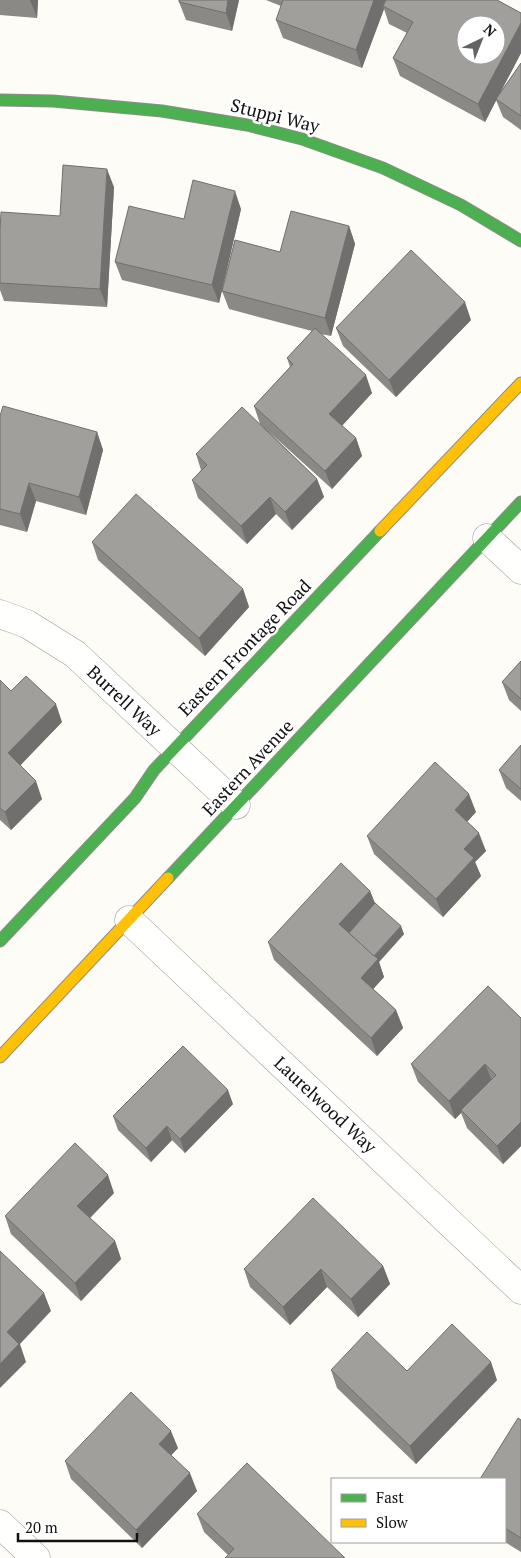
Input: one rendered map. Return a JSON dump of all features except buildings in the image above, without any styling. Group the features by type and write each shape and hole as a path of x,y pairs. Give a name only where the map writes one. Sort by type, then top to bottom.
{"street":[{"name":"Stuppi Way","path":"0,100 53,101 162,111 247,125 302,139 383,168 462,205 521,241"},
{"name":"Eastern Frontage Road","path":"0,941 135,798 154,770 521,383"},
{"name":"Eastern Avenue","path":"0,1057 521,502"},
{"path":"487,538 521,570"},
{"name":"Burrell Way","path":"0,614 28,624 74,654 236,806"},
{"name":"Laurelwood Way","path":"129,920 521,1290"},
{"path":"0,1524 36,1558"}],"traffic: fast":[{"path":"0,100 53,101 162,111 247,125 302,139 383,168 461,205 521,241"},
{"path":"168,878 521,502"},
{"path":"0,941 135,798 154,770 380,531"}],"traffic: slow":[{"path":"380,531 521,383"},
{"path":"0,1057 168,878"}]}
